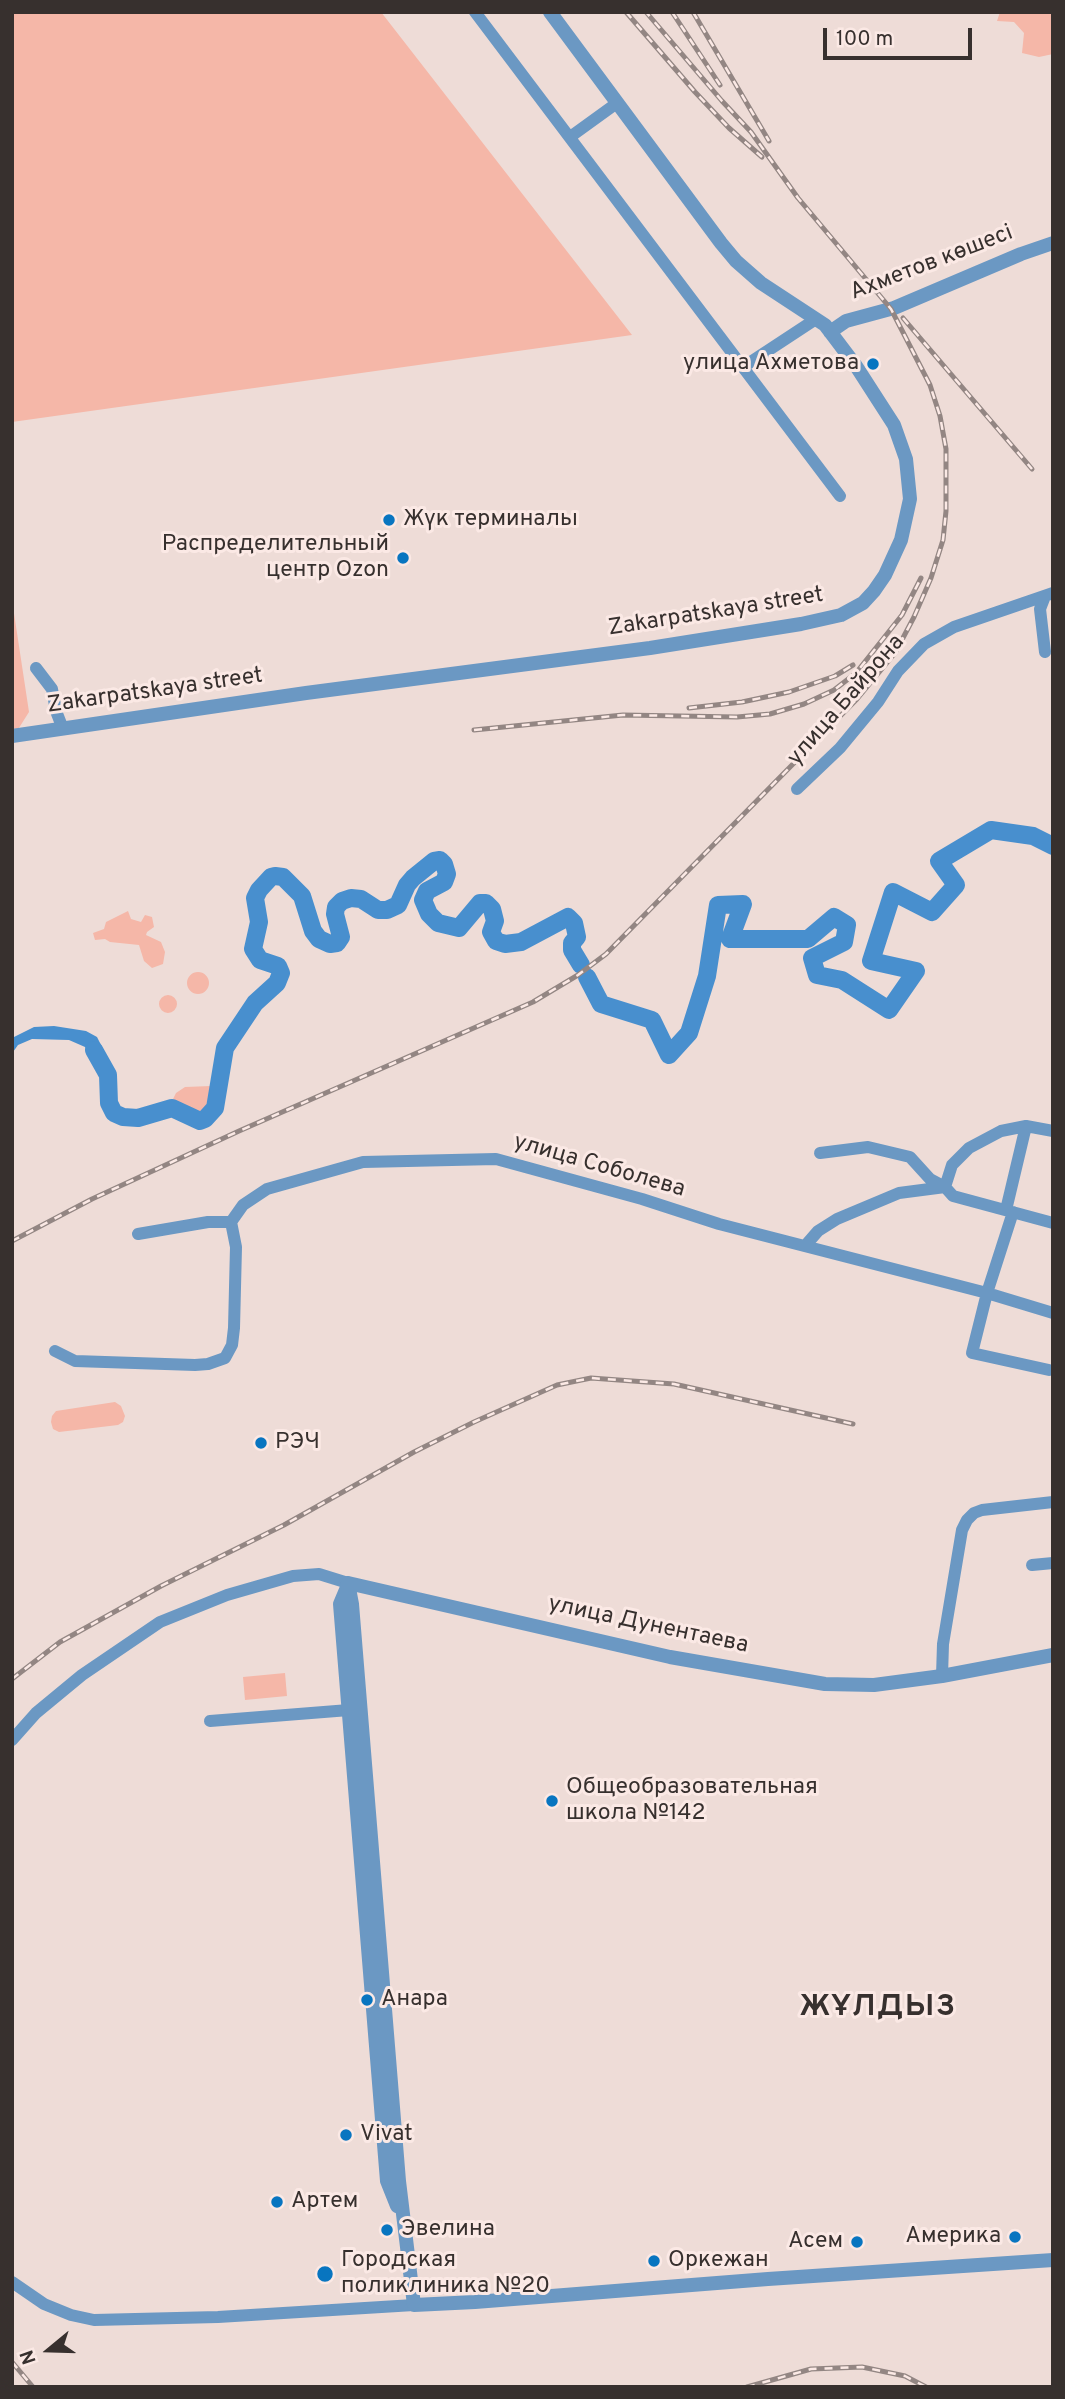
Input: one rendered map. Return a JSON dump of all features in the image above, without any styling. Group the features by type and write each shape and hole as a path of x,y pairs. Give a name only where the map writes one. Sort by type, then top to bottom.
{"street":[{"path":"475,12 840,496"},
{"name":"Zakarpatskaya street","path":"12,736 319,691 650,648 820,621 853,610 874,591 893,559 907,518 910,499 901,441 894,425 830,331 761,283 736,261 550,12"},
{"path":"570,137 617,103"},
{"name":"Ахметов көшесі","path":"830,331 846,321 894,308 1053,243"},
{"path":"743,367 816,319"},
{"name":"улица Байрона","path":"1045,652 1040,609 1049,595"},
{"name":"улица Байрона","path":"797,789 840,748 878,702 898,671 924,644 954,627 1049,595"},
{"path":"36,668 52,689 55,711 63,729"},
{"path":"945,1187 952,1165 969,1148 1001,1131 1027,1126 1053,1131"},
{"path":"1027,1126 1009,1211 972,1353 1049,1370"},
{"path":"820,1153 868,1147 910,1157 930,1179 945,1187 953,1196 1053,1223"},
{"name":"улица Соболева","path":"231,1222 243,1205 267,1189 363,1162 496,1159 642,1199 719,1224 987,1293 1053,1313"},
{"path":"805,1245 827,1225 875,1203 907,1191 945,1187"},
{"path":"55,1351 75,1361 195,1365 225,1358 232,1345 234,1328 236,1247 231,1222 208,1222 138,1234"},
{"path":"942,1676 943,1644 962,1530 967,1520 982,1510 1053,1502"},
{"path":"1032,1565 1053,1563"},
{"path":"12,1740 36,1713 82,1675 160,1622 227,1595 293,1576 318,1574 348,1583"},
{"path":"348,1583 340,1604 387,2181 405,2224"},
{"path":"348,1583 414,2305"},
{"name":"улица Дунентаева","path":"348,1583 653,1653 825,1684 874,1685 942,1676 1053,1655"},
{"path":"210,1721 349,1710"},
{"path":"12,2282 44,2304 93,2320 218,2317 414,2305 1053,2260"}],"shaded area":[{"path":"12,12 381,12 632,335 12,422"},
{"path":"1000,12 1053,12 1053,54 1039,57 1022,53 1024,33 1014,22 997,21"},
{"path":"12,600 29,712 17,731 12,732"},
{"path":"128,911 131,919 141,922 145,915 152,917 154,927 146,935 161,942 165,952 163,964 152,968 144,961 139,945 105,939 95,940 93,933 104,929 106,922"},
{"path":"194,972 202,972 209,979 209,987 202,994 194,994 187,987 187,979"},
{"path":"164,995 172,995 177,1004 175,1011 164,1013 159,1008 159,1000"},
{"path":"211,1086 214,1092 213,1103 202,1111 193,1112 173,1099 176,1093 185,1087"},
{"path":"115,1402 121,1406 125,1416 123,1422 118,1425 59,1432 53,1429 52,1416 56,1411"},
{"path":"285,1673 287,1696 245,1700 243,1677"}],"water":[{"path":"54,1026 86,1031 97,1037 110,1070 102,1072 85,1047 69,1040 32,1039 18,1045 12,1058 12,1038 34,1027"}],"waterway":[{"path":"587,977 601,1004 652,1020 669,1055 689,1033 707,976 718,905 743,904 730,939 808,939 834,917 847,925 844,942 812,958 817,975 842,980 889,1010 916,971 871,961 893,892 932,912 956,885 939,861 991,830 1033,836 1053,846"},
{"path":"94,1050 108,1075 109,1103 114,1113 138,1118 172,1108 200,1121 205,1119 215,1108 225,1048 255,1003 277,983 281,973 278,966 260,960 253,949 259,922 255,898 259,890 275,876 283,877 302,896 313,931 319,939 330,944 337,943 341,937 335,914 336,907 342,901 361,899 378,910 387,910 398,905 413,878 434,861 440,860 447,874 444,882 427,891 423,900 429,914 438,923 459,928 480,903 486,903 492,909 495,921 491,932 496,941 505,944 521,942 568,917 574,923 577,937 572,943 572,950 581,965"}],"railway":[{"path":"626,12 695,92 729,128 762,157"},
{"path":"12,1241 92,1199 239,1131 533,1002 578,975 606,954 857,699 895,653 914,617 931,578 943,540 946,511 946,449 940,416 930,385 891,309 798,198 751,132 646,12"},
{"path":"672,12 720,85"},
{"path":"693,12 769,141"},
{"path":"903,318 1032,469"},
{"path":"474,730 623,715 737,717 770,714 804,704 834,690 856,673 902,615 921,578"},
{"path":"689,708 742,702 789,692 835,676 853,665"},
{"path":"12,1679 60,1642 161,1586 284,1525 414,1452 557,1385 591,1378 674,1384 853,1424"},
{"path":"12,2362 33,2387"},
{"path":"747,2387 811,2369 862,2367 905,2376 926,2387"}],"place":[{"name":"улица Ахметова","path":"873,364"},
{"name":"Жүк терминалы","path":"389,520"},
{"name":"Распределительный центр Ozon","path":"403,558"},
{"name":"РЭЧ","path":"261,1443"},
{"name":"Общеобразовательная школа №142","path":"552,1801"},
{"name":"Анара","path":"367,2000"},
{"name":"Vivat","path":"346,2135"},
{"name":"Артем","path":"277,2202"},
{"name":"Эвелина","path":"387,2230"},
{"name":"Америка","path":"1015,2237"},
{"name":"Асем","path":"857,2242"},
{"name":"Оркежан","path":"654,2261"},
{"name":"Городская поликлиника №20","path":"325,2274"}],"district":[{"name":"ЖҰЛДЫЗ","path":"878,2009"}]}
